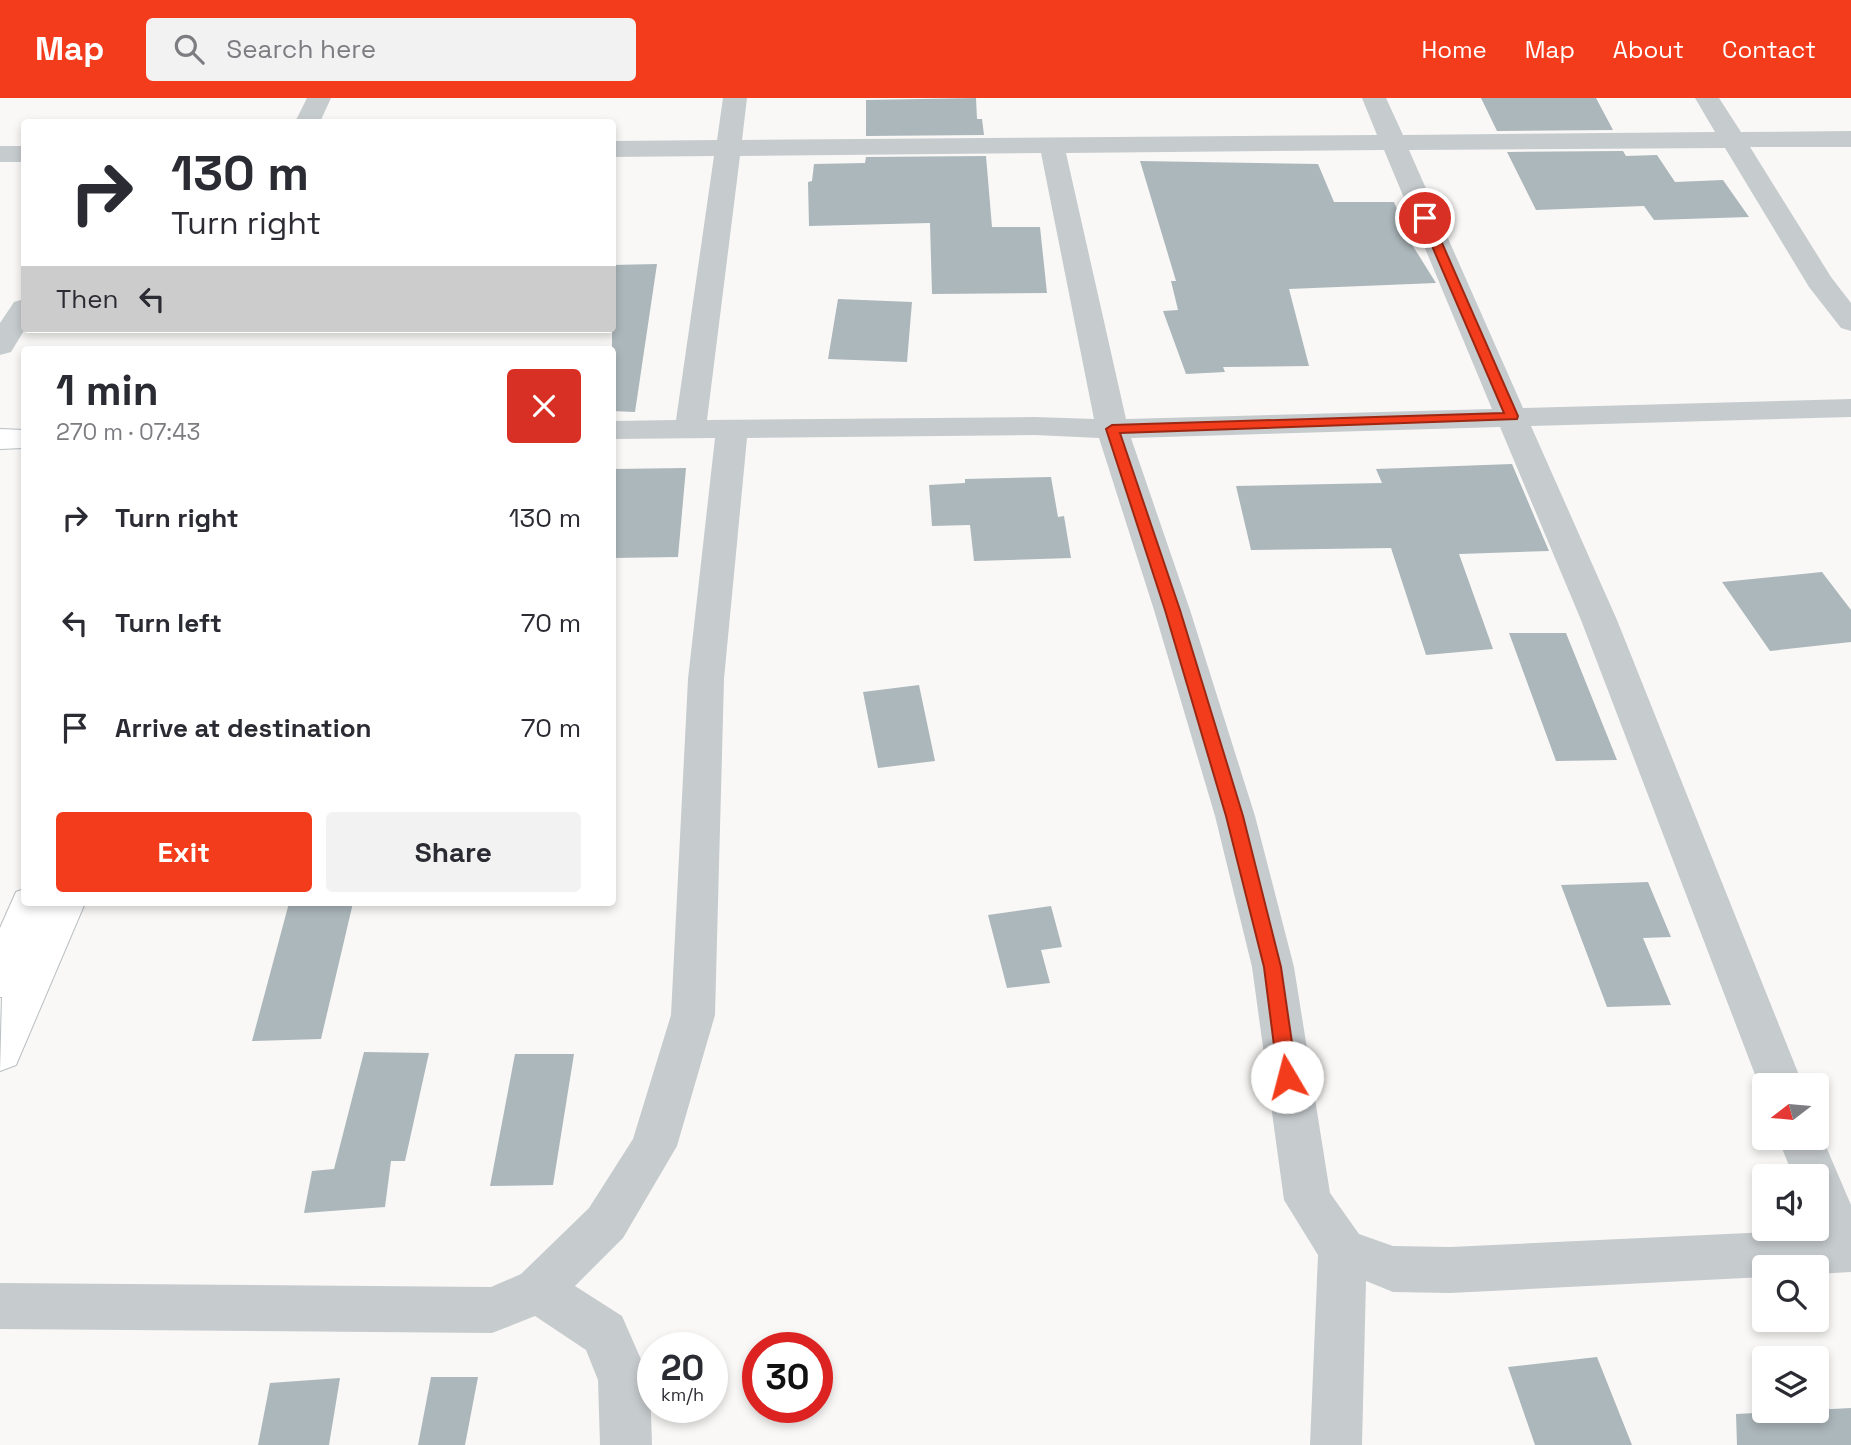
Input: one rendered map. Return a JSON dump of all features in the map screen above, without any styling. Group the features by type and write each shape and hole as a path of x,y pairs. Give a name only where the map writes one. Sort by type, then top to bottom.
{"street":[{"path":"310,119 319,98"},
{"path":"0,1306 492,1310 538,1290 606,1223 654,1146 693,1015 711,430 735,98"},
{"path":"1374,98 1599,620 1776,1073"},
{"path":"1707,98 1819,281 1851,322"},
{"path":"616,149 1851,139"},
{"path":"1052,146 1112,429 1172,610 1235,816 1273,967 1308,1200 1342,1250 1393,1269 1848,1250 1829,1206"},
{"path":"0,154 21,154"},
{"path":"0,346 21,313"},
{"path":"616,430 1035,426 1112,429 1851,408"},
{"path":"0,417 21,417"},
{"path":"0,439 21,439"},
{"path":"0,979 31,906"},
{"path":"0,1052 63,906"},
{"path":"1336,1445 1342,1250"},
{"path":"538,1290 604,1333 624,1380 626,1445"}],"building":[{"path":"976,98 977,119 982,119 984,135 866,136 866,100"},
{"path":"1481,98 1596,98 1613,130 1497,131"},
{"path":"1623,151 1626,156 1657,155 1675,182 1723,180 1749,217 1654,220 1644,206 1536,210 1507,152"},
{"path":"986,156 992,227 1040,227 1047,293 932,294 930,223 809,226 808,182 812,181 814,164 865,163 866,157"},
{"path":"1140,161 1318,164 1334,202 1394,202 1411,243 1436,283 1289,289 1309,366 1223,367 1225,372 1186,374 1163,311 1178,310 1171,281 1176,281"},
{"path":"657,264 635,412 616,411 616,346 612,346 612,333 616,333 616,265"},
{"path":"838,299 912,302 907,362 828,359"},
{"path":"1512,464 1549,551 1459,554 1493,649 1426,655 1391,548 1251,550 1236,486 1382,483 1376,469"},
{"path":"686,468 678,557 616,558 616,469"},
{"path":"1051,477 1058,517 1064,516 1071,558 974,561 970,525 932,526 929,485 965,483 965,479"},
{"path":"1822,572 1851,610 1851,642 1770,651 1722,582"},
{"path":"1509,633 1566,633 1617,760 1556,761"},
{"path":"919,685 935,761 878,768 863,692"},
{"path":"1648,882 1671,937 1643,938 1671,1005 1607,1007 1561,885"},
{"path":"288,906 352,906 321,1039 252,1041"},
{"path":"1051,906 1062,947 1041,950 1050,983 1007,988 988,915"},
{"path":"364,1052 429,1053 405,1161 391,1161 385,1207 304,1213 312,1171 334,1169"},
{"path":"515,1054 574,1054 553,1185 490,1186"},
{"path":"1597,1357 1632,1445 1535,1445 1508,1367"},
{"path":"431,1377 478,1377 465,1445 418,1445"},
{"path":"340,1378 329,1445 258,1445 270,1383"},
{"path":"1851,1408 1851,1445 1737,1445 1736,1414 1752,1413 1752,1423 1829,1423 1829,1409"}],"route":[{"path":"1287,1077 1273,967 1235,816 1172,610 1112,429 1512,416 1425,218"}]}
